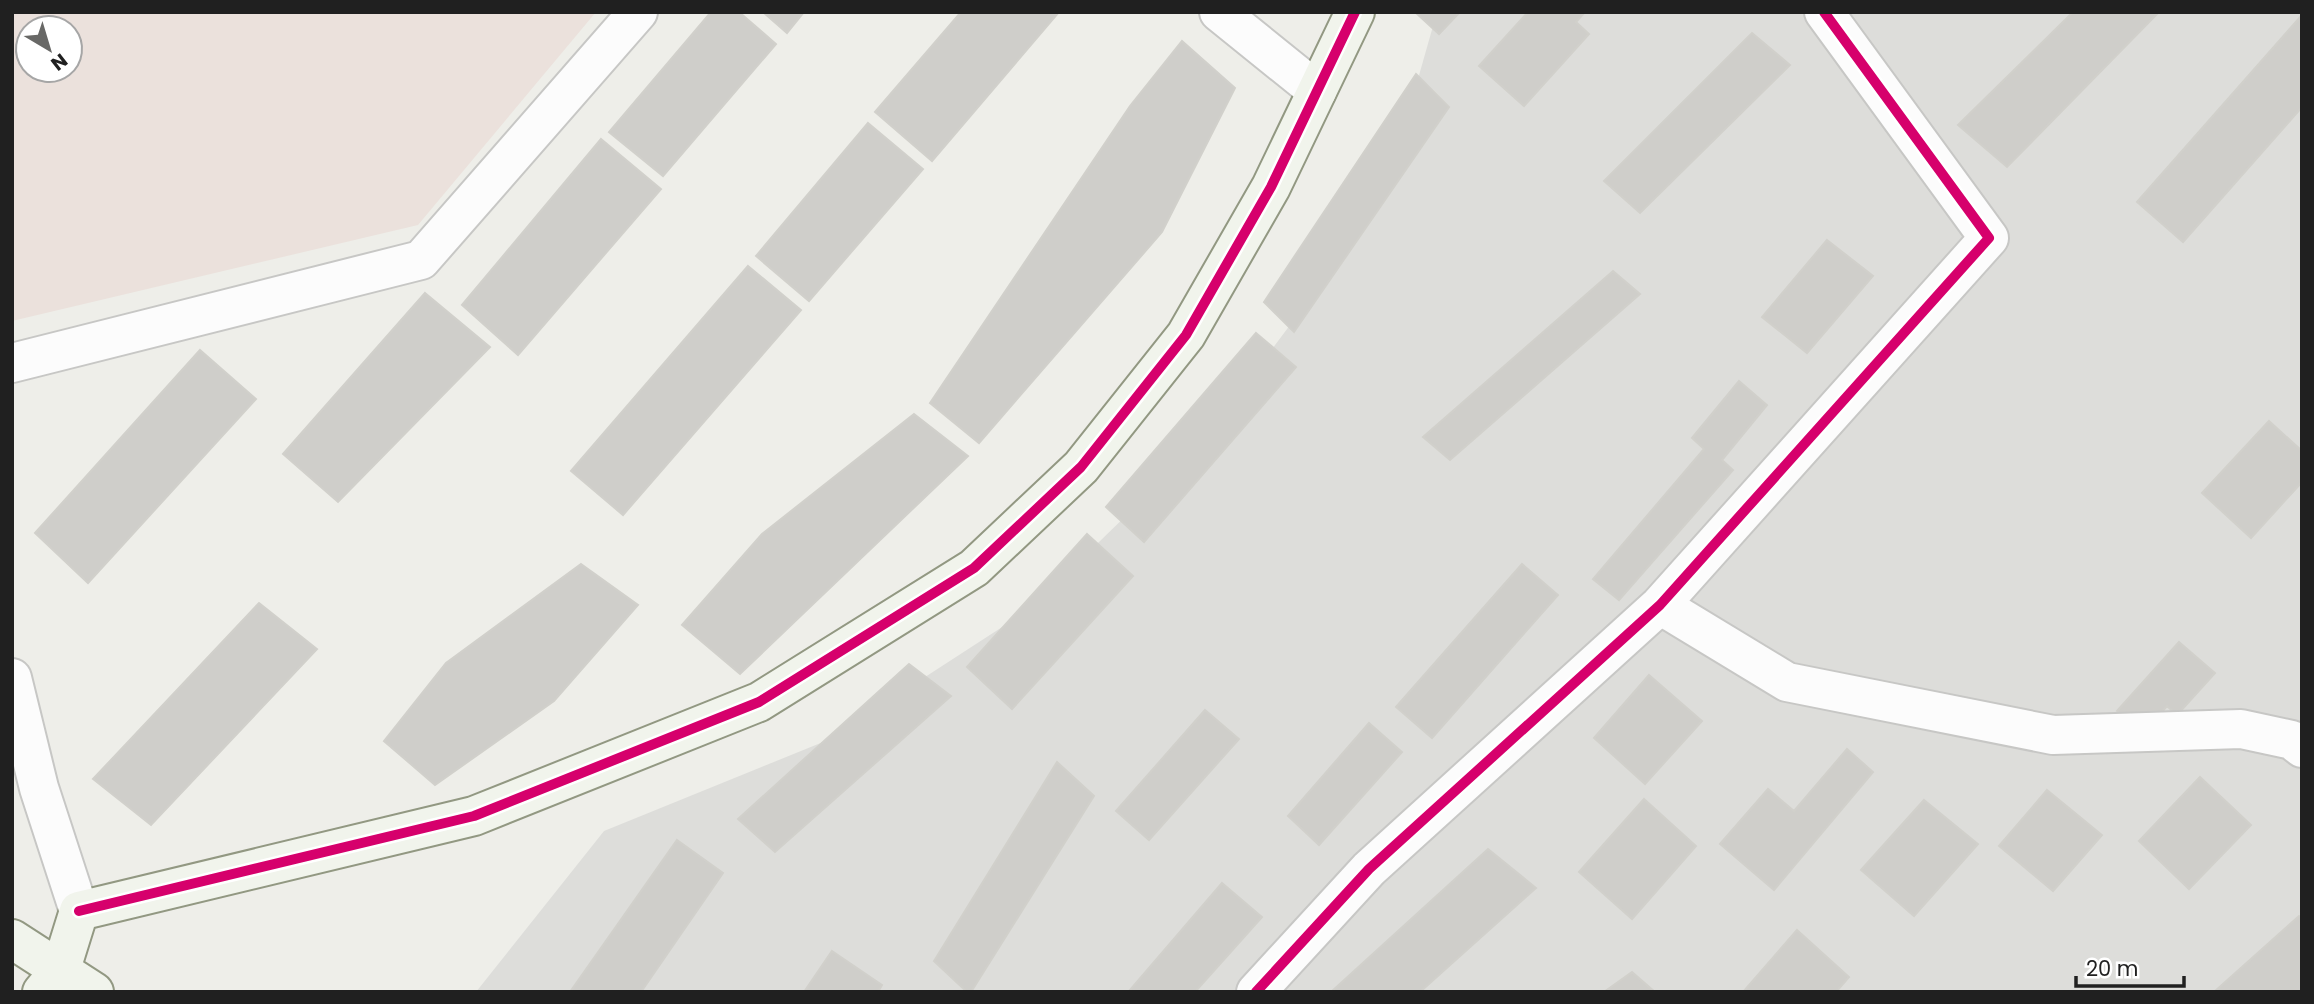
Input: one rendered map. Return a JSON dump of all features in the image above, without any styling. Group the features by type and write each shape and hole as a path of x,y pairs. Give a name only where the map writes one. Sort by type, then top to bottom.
{"street":[{"path":"12,363 421,260 638,12"},
{"path":"1219,12 1317,91"},
{"path":"79,911 474,816 759,702 974,568 1081,467 1186,335 1271,187 1355,12"},
{"path":"1256,992 1369,869 1660,605 1989,238 1824,12"},
{"path":"1660,605 1787,682 2053,735 2241,729 2292,740 2302,748"},
{"path":"12,678 39,788 79,911 52,980"},
{"path":"12,939 52,980 94,992"}],"shaded area":[{"path":"12,12 596,12 418,225 12,321"},
{"path":"1437,12 2302,12 2302,992 476,992 604,831 828,740 1030,609 1204,440 1302,309 1414,93"}],"building":[{"path":"711,12 739,12 776,44 663,176 609,132"},
{"path":"763,12 804,12 787,33"},
{"path":"961,12 1059,12 932,161 875,112"},
{"path":"1415,12 1460,12 1439,34"},
{"path":"1528,12 1585,12 1576,22 1589,34 1524,106 1479,66"},
{"path":"2073,12 2159,12 2007,167 1958,125"},
{"path":"2302,15 2302,107 2183,242 2137,202"},
{"path":"1752,33 1790,65 1640,213 1604,181"},
{"path":"1182,41 1235,88 1162,232 979,443 930,403 1130,106"},
{"path":"1416,74 1449,107 1294,332 1264,302"},
{"path":"868,123 923,169 809,301 756,256"},
{"path":"601,139 661,189 518,355 462,305"},
{"path":"1827,240 1873,276 1807,353 1762,317"},
{"path":"748,266 801,310 623,515 571,471"},
{"path":"1613,271 1640,294 1450,460 1423,437"},
{"path":"425,293 490,347 338,502 283,454"},
{"path":"1256,333 1296,367 1144,542 1106,507"},
{"path":"200,350 256,399 88,583 35,533"},
{"path":"1739,381 1767,405 1722,460 1733,470 1619,600 1593,579 1704,449 1692,438"},
{"path":"914,414 968,456 740,674 682,625 762,534"},
{"path":"2269,421 2302,451 2302,482 2251,538 2202,493"},
{"path":"1087,534 1133,576 1012,709 967,667"},
{"path":"581,564 638,605 554,701 435,785 384,741 446,663"},
{"path":"1522,564 1558,595 1432,738 1396,707"},
{"path":"259,603 317,649 151,825 93,779"},
{"path":"2179,642 2215,673 2177,715 2167,706 2143,734 2117,711"},
{"path":"909,664 951,696 775,852 738,819"},
{"path":"1649,675 1702,721 1645,784 1594,738"},
{"path":"1205,710 1239,739 1149,840 1116,811"},
{"path":"1369,723 1402,752 1319,845 1288,816"},
{"path":"1847,749 1873,772 1774,890 1720,844 1768,789 1794,811"},
{"path":"1057,762 1094,796 971,992 967,992 934,961"},
{"path":"2200,777 2251,825 2189,889 2139,841"},
{"path":"2047,790 2102,835 2053,891 1999,846"},
{"path":"1644,799 1696,846 1632,919 1579,872"},
{"path":"1924,800 1978,844 1914,916 1861,870"},
{"path":"677,840 723,873 641,992 570,992"},
{"path":"1488,849 1536,888 1420,992 1331,992"},
{"path":"1222,883 1262,917 1195,992 1132,992 1130,990"},
{"path":"2299,916 2302,918 2302,992 2214,992"},
{"path":"1797,930 1849,977 1836,992 1743,992"},
{"path":"832,951 882,985 878,992 804,992"},
{"path":"1632,972 1655,992 1604,992"}],"cycle path":[{"path":"79,911 474,816 759,702 974,568 1081,467 1186,335 1271,187 1355,12"},
{"path":"1256,992 1369,869 1660,605 1989,238 1824,12"}]}
